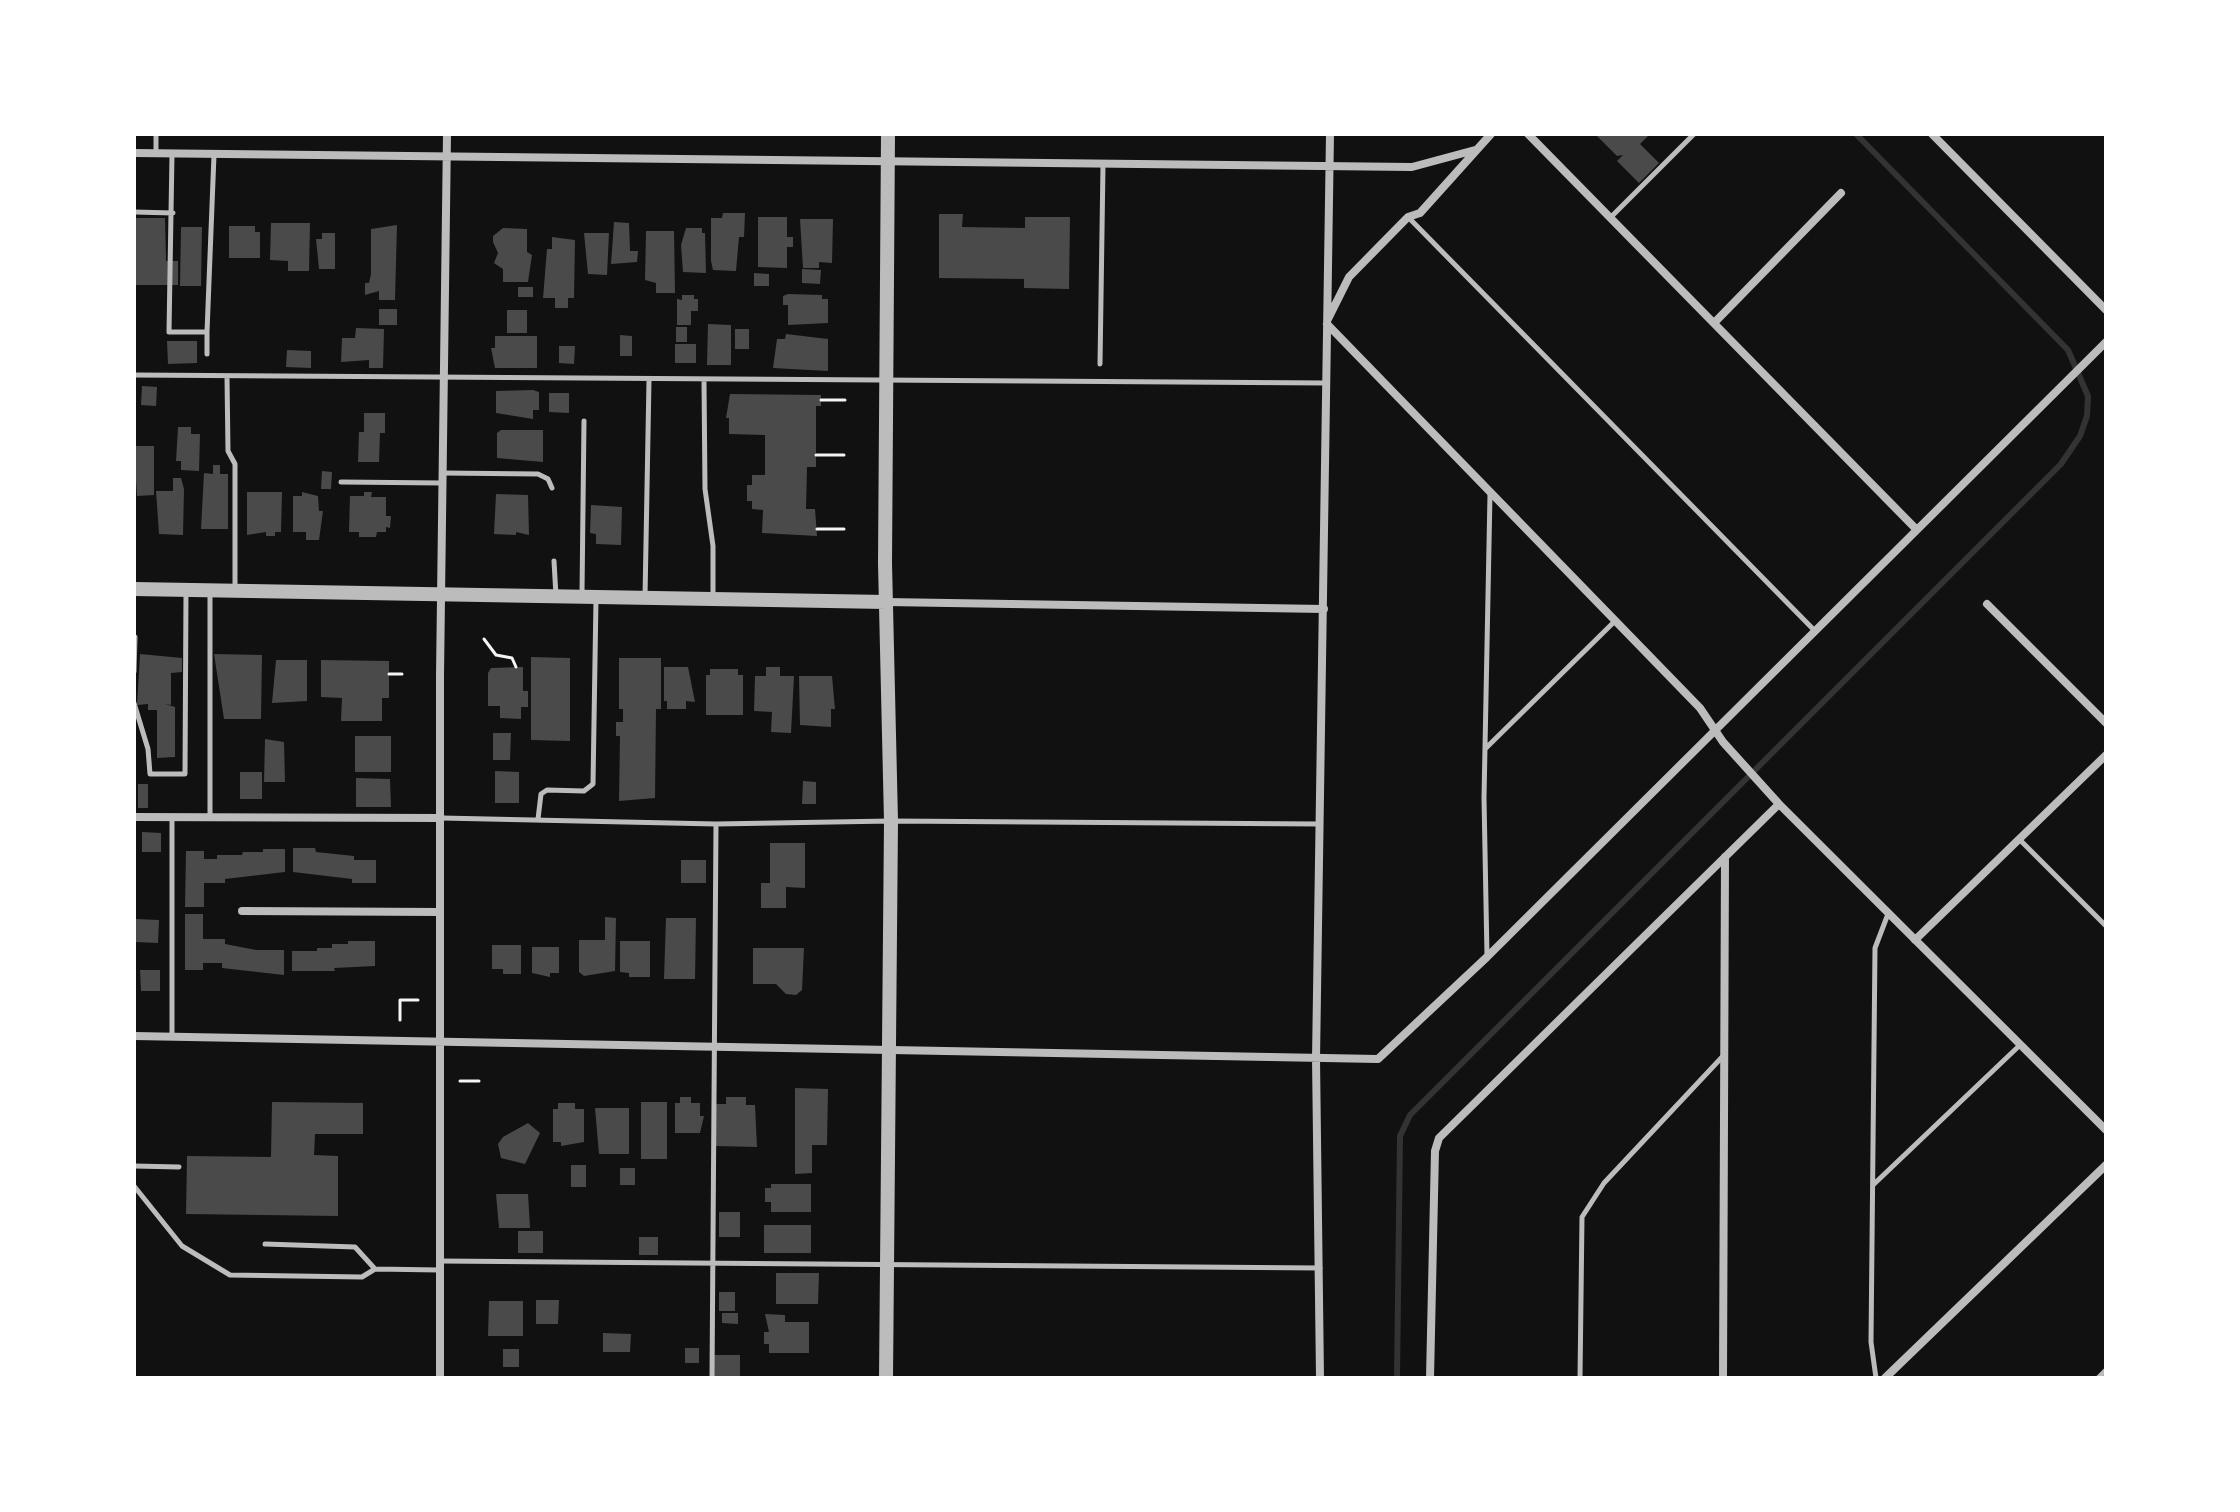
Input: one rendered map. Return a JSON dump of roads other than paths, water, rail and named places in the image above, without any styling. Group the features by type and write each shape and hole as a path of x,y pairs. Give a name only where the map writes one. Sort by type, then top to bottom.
{"street":[{"path":"440,1378 441,596 447,134"},
{"path":"886,1378 891,821 886,602 888,134"},
{"path":"1320,1378 1316,1058 1330,134"},
{"path":"1326,323 1349,277 1408,217 1420,213 1491,134"},
{"path":"1528,134 1916,529"},
{"path":"1932,134 2106,310"},
{"path":"134,153 888,164 1412,167 1475,150"},
{"path":"1715,322 1841,193"},
{"path":"1326,323 1700,708 1779,804 2106,1130"},
{"path":"134,1036 1378,1059 1487,957 2106,342"},
{"path":"134,589 1324,609"},
{"path":"1987,604 2106,723"},
{"path":"1915,940 2106,755"},
{"path":"1430,1378 1435,1151 1439,1138 1779,804"},
{"path":"134,817 441,818"},
{"path":"1723,1378 1725,857"},
{"path":"242,911 440,912"},
{"path":"1885,1378 2106,1165"}],"lane":[{"path":"156,134 156,154"},
{"path":"1611,217 1694,134"},
{"path":"172,154 169,332 207,332"},
{"path":"207,354 214,155"},
{"path":"1100,364 1103,165"},
{"path":"134,212 173,213"},
{"path":"1408,217 1815,631"},
{"path":"134,375 1326,383"},
{"path":"227,377 228,451 235,464 235,592"},
{"path":"645,598 649,380"},
{"path":"704,381 705,489 713,546 713,600"},
{"path":"538,820 541,794 547,790 584,791 593,784 584,421"},
{"path":"442,473 538,474 548,479 552,488"},
{"path":"341,482 442,483"},
{"path":"1487,957 1485,750 1490,493"},
{"path":"554,561 556,598"},
{"path":"134,703 142,724 150,774 185,774 186,591"},
{"path":"210,591 210,817"},
{"path":"1485,750 1615,621"},
{"path":"134,672 135,637"},
{"path":"172,817 172,1037"},
{"path":"441,818 716,824 891,821 1321,824"},
{"path":"712,1378 716,824"},
{"path":"2020,840 2106,926"},
{"path":"1876,1378 1871,1342 1875,948 1888,912"},
{"path":"1872,1186 2020,1045"},
{"path":"1580,1378 1582,1217 1604,1183 1725,1054"},
{"path":"134,1166 179,1167"},
{"path":"134,1186 182,1246 230,1275 362,1277 375,1269 439,1265 713,1263 1321,1268"},
{"path":"265,1244 355,1247 375,1269"},
{"path":"2098,1378 2106,1370"}],"waterway":[{"path":"1397,1378 1400,1136 1410,1115 2061,464 2080,436 2087,416 2088,396 2068,350 1856,134"}]}
